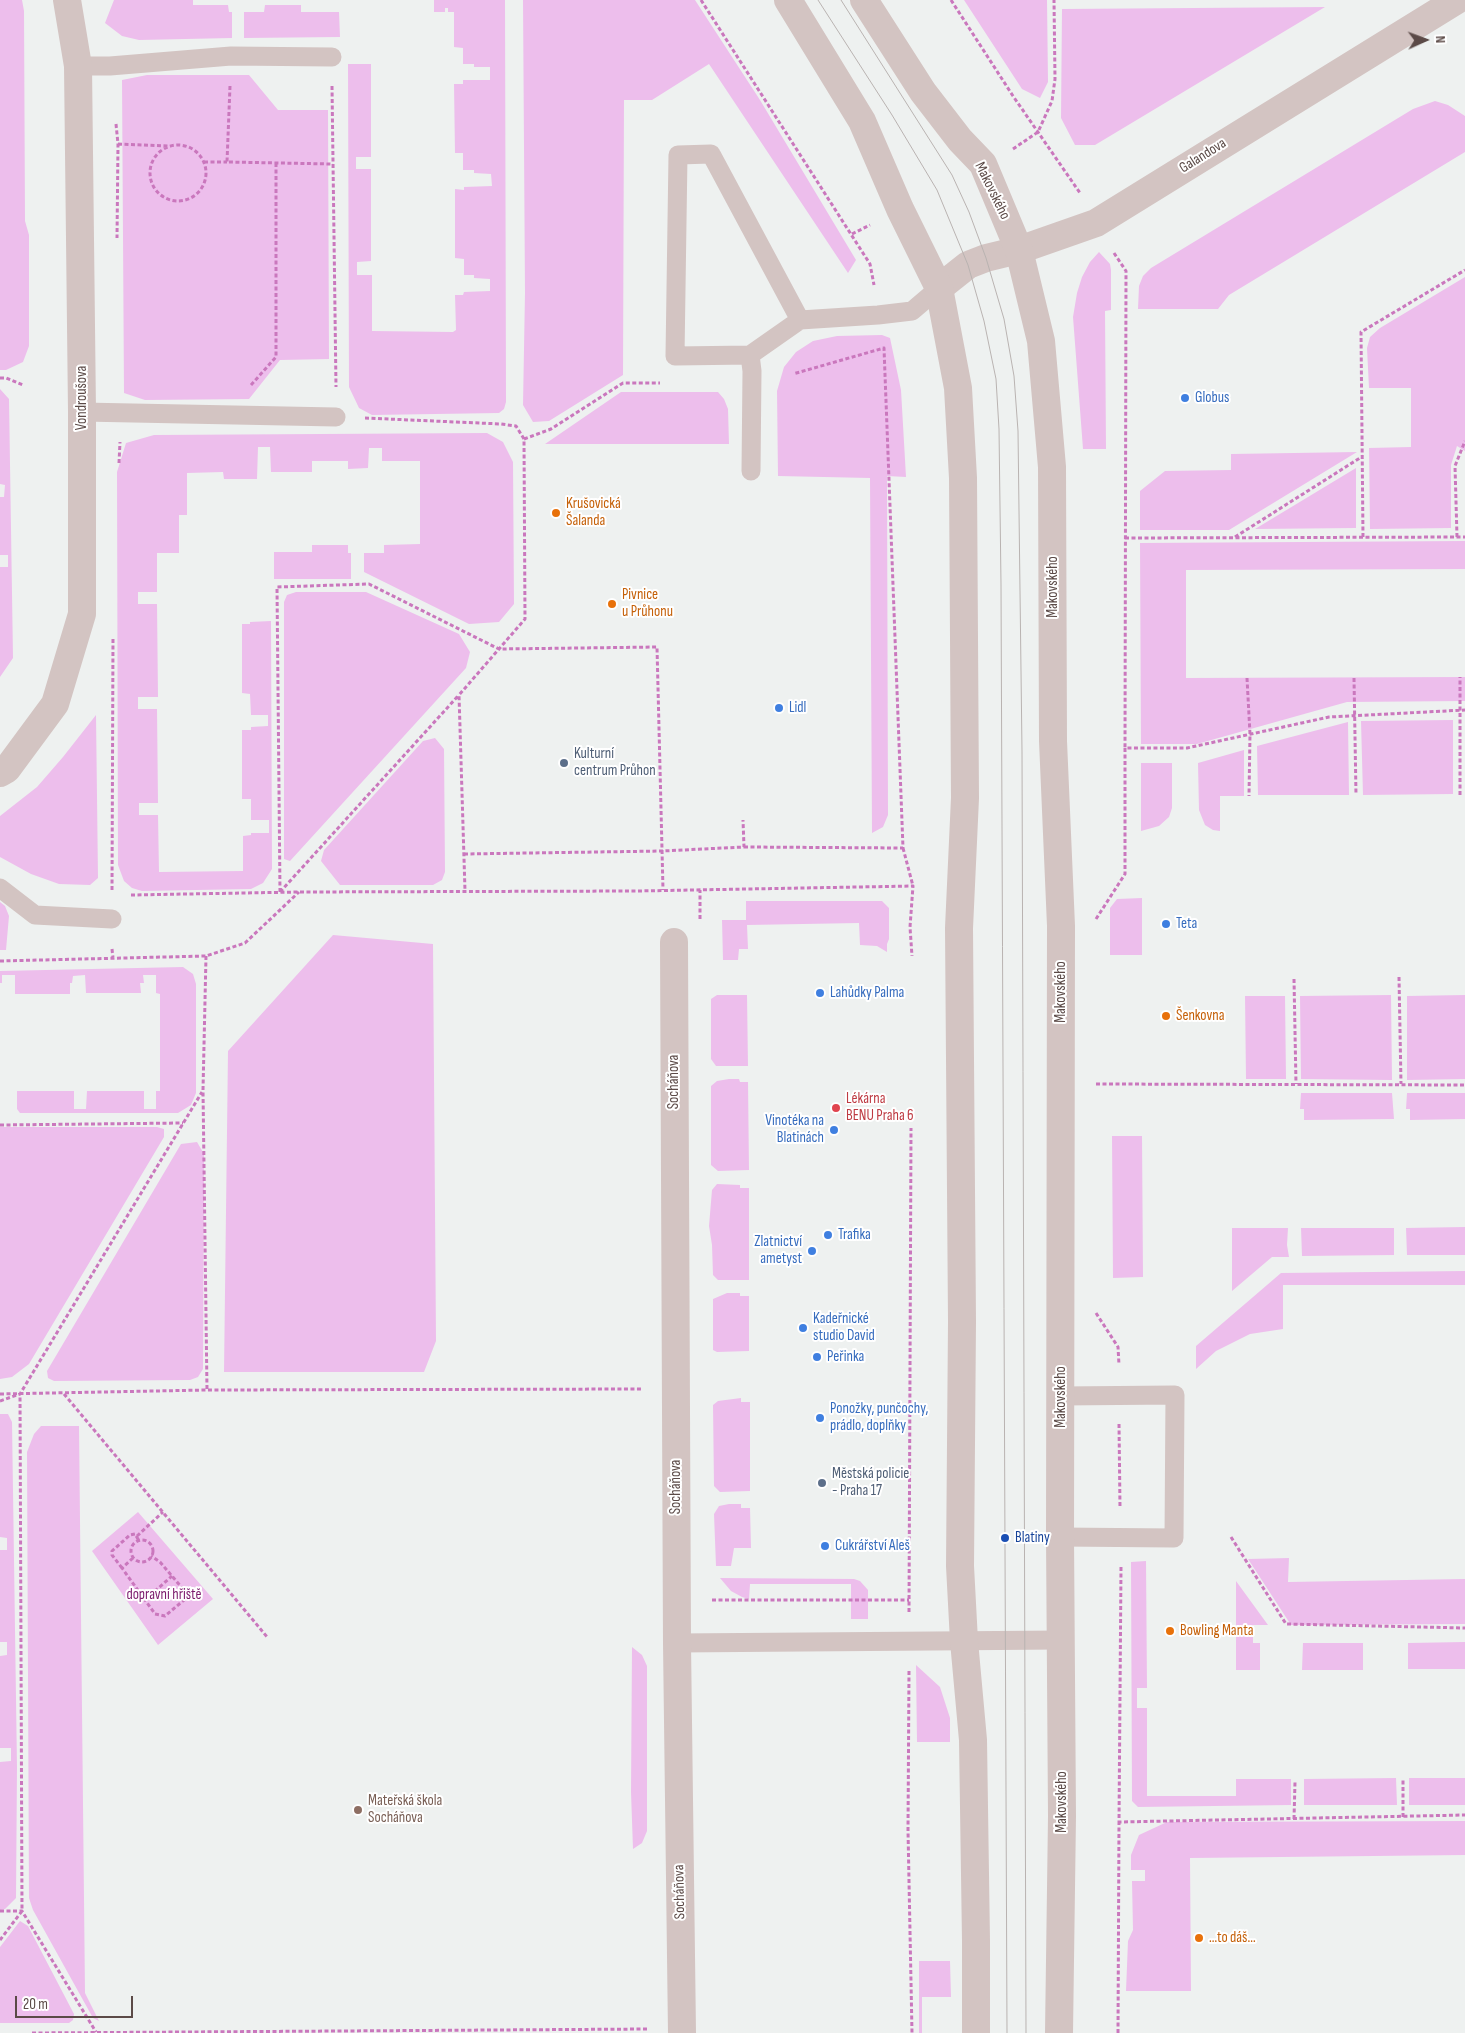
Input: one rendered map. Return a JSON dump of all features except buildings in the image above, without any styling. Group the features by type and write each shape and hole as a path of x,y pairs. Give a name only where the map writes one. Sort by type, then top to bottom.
{"street":[{"name":"Vondroušova","path":"0,773 7,769 56,704 82,614 78,66 67,0"},
{"path":"788,0 862,121 900,209 939,288 958,388 963,478 965,798 959,928 962,1322 960,1566 972,1740 976,2033"},
{"name":"Makovského","path":"864,0 923,92 960,140 983,164 1019,250 1041,341 1052,467 1052,741 1061,926 1060,1537 1062,1816 1059,2033"},
{"name":"Galandova","path":"939,288 968,265 986,258 1019,250 1096,222 1457,0"},
{"name":"Socháňova","path":"674,942 677,1643 682,2031"}],"lane":[{"path":"78,66 110,66 231,56 332,57"},
{"path":"800,320 711,154 678,155 675,356 750,355 800,320 878,315 912,310 939,288"},
{"path":"750,355 752,371 751,471"},
{"path":"82,412 336,417"},
{"path":"0,888 35,915 112,919"},
{"path":"1060,1537 1174,1538 1175,1395 1061,1396"},
{"path":"677,1643 1061,1640"}],"path":[{"path":"701,0 852,234 870,264 874,288"},
{"path":"951,0 1081,194"},
{"path":"1007,153 1038,132 1052,101 1055,79 1054,0"},
{"path":"227,162 231,56"},
{"path":"280,892 459,695 525,619 524,439 516,426 336,417 332,57"},
{"path":"118,144 183,145 194,150 204,162 206,180 200,191 191,198 180,202 168,200 158,193 152,183 150,172 153,160 161,151 171,146"},
{"path":"204,162 333,164"},
{"path":"245,392 276,357 276,163"},
{"path":"852,234 872,224"},
{"path":"1092,926 1125,874 1126,271 1111,249"},
{"path":"1364,537 1361,332 1465,270"},
{"path":"793,374 884,348 904,848 913,886 910,927 912,956"},
{"path":"0,378 6,378 23,385"},
{"path":"524,439 551,429 623,383 662,383"},
{"path":"119,469 120,440"},
{"path":"1457,537 1455,466 1465,441"},
{"path":"1235,538 1363,456"},
{"path":"1125,538 1465,537"},
{"path":"280,892 277,587 369,584 499,650 657,647 663,890"},
{"path":"113,634 113,958"},
{"path":"1460,677 1460,794"},
{"path":"1247,678 1250,734 1249,796"},
{"path":"1354,678 1356,795"},
{"path":"459,695 465,892"},
{"path":"1125,748 1187,748 1329,717 1465,710"},
{"path":"743,820 744,847"},
{"path":"464,854 662,851 744,847 904,848"},
{"path":"112,895 280,892 700,890 913,886"},
{"path":"700,890 700,920"},
{"path":"0,960 206,956 245,943 300,892"},
{"path":"206,956 203,1090 207,1390"},
{"path":"1399,977 1402,1084"},
{"path":"1294,979 1296,1084"},
{"path":"1089,1084 1465,1085"},
{"path":"97,2032 22,1911 20,1394 203,1090"},
{"path":"0,1125 184,1123"},
{"path":"911,1128 908,1830 912,2033"},
{"path":"1091,1307 1118,1347 1120,1537 1118,2033"},
{"path":"0,1394 207,1390 676,1389"},
{"path":"63,1393 268,1638"},
{"path":"0,1401 20,1394"},
{"path":"137,1536 163,1512"},
{"path":"133,1558 146,1562 151,1556 153,1549 149,1543 139,1540 137,1536 130,1534 112,1551 112,1555 155,1614 165,1616 184,1600 185,1595 183,1589 160,1562 151,1556"},
{"path":"1230,1537 1286,1624 1465,1628"},
{"path":"133,1558 131,1548 139,1540"},
{"path":"122,1568 133,1558"},
{"path":"145,1600 172,1576"},
{"path":"711,1600 909,1600"},
{"path":"1403,1780 1403,1817"},
{"path":"1294,1819 1295,1782"},
{"path":"1119,1822 1465,1815"},
{"path":"0,1911 22,1911"},
{"path":"0,1940 22,1911"},
{"path":"32,2033 682,2031"}],"green space":[{"path":"0,0 22,0 24,11 25,221 29,235 29,346 23,362 6,370 0,370"},
{"path":"114,0 193,0 193,5 228,5 229,12 232,12 232,38 139,40 122,36 105,23"},
{"path":"434,0 505,0 506,402 504,409 499,413 372,415 359,408 349,387 348,64 371,64 371,157 356,157 356,169 371,169 371,261 357,262 357,275 372,275 372,331 453,332 456,330 455,295 463,295 464,292 490,291 490,279 474,278 474,275 464,275 464,259 455,258 455,189 464,190 464,187 492,186 491,174 474,173 474,170 463,170 463,153 455,153 454,84 463,84 463,80 490,80 490,67 474,67 474,64 463,64 463,48 454,47 454,12 448,12 448,8 445,8 445,12 434,12"},
{"path":"523,0 695,0 760,100 856,260 848,273 709,64 652,100 624,100 623,375 549,421 533,422 523,405 525,293"},
{"path":"964,0 1047,0 1048,82 1040,98 1022,89"},
{"path":"265,5 301,5 301,12 339,12 340,37 244,38 244,12 264,12"},
{"path":"1325,7 1095,145 1075,145 1061,118 1062,9"},
{"path":"147,75 249,75 278,110 328,110 329,359 280,360 249,399 145,400 124,393 122,80"},
{"path":"1435,101 1448,105 1465,116 1465,152 1229,295 1218,309 1138,309 1139,286 1143,276 1151,268 1413,109"},
{"path":"1099,252 1110,264 1111,270 1111,310 1105,311 1106,449 1083,449 1073,317 1082,277 1090,262"},
{"path":"1465,277 1465,451 1457,446 1451,465 1451,528 1370,529 1369,448 1411,447 1411,388 1369,388 1367,348 1370,337 1380,328"},
{"path":"882,335 890,338 901,390 906,477 887,476 888,815 883,827 872,833 870,478 778,476 777,391 784,367 796,352 813,341 837,336"},
{"path":"0,389 9,399 13,658 0,677 0,567 8,567 8,555 0,555 0,497 4,497 5,485 0,484"},
{"path":"621,392 718,392 724,399 728,409 729,444 545,444"},
{"path":"487,433 503,442 513,462 514,604 499,622 469,624 364,572 364,553 384,553 384,545 420,544 420,461 382,461 382,448 369,448 368,468 348,469 348,461 312,461 312,472 271,472 270,447 258,447 257,479 224,479 223,472 187,473 187,515 179,515 179,553 157,553 157,592 138,592 138,604 157,604 158,697 138,697 138,709 157,709 158,803 139,803 139,815 158,815 159,872 243,871 243,836 251,835 251,833 269,833 269,820 251,820 251,799 242,799 242,730 251,730 251,727 268,726 268,715 251,715 250,694 242,693 242,624 271,621 272,869 263,883 251,889 142,891 132,888 124,881 118,865 117,472 126,443 154,435"},
{"path":"1357,452 1229,530 1140,530 1140,491 1165,471 1231,470 1231,454"},
{"path":"1356,468 1356,528 1255,529"},
{"path":"1465,541 1465,569 1186,570 1186,678 1465,677 1465,701 1347,702 1197,744 1141,744 1140,543"},
{"path":"312,545 348,545 348,553 351,553 351,579 274,579 274,552 312,552"},
{"path":"296,592 366,592 459,634 470,652 466,668 290,861 284,859 284,602 287,595"},
{"path":"96,715 98,878 90,885 59,884 31,874 0,857 0,816 37,787"},
{"path":"1453,720 1453,794 1363,795 1361,721"},
{"path":"1348,722 1349,795 1258,795 1257,746"},
{"path":"435,738 444,749 445,872 442,880 433,885 340,885 321,861 324,850 423,741"},
{"path":"1244,750 1244,796 1220,796 1220,831 1213,830 1205,825 1199,810 1198,763"},
{"path":"1141,763 1172,763 1172,808 1169,817 1159,826 1141,831"},
{"path":"1142,898 1142,955 1110,955 1110,908 1117,899"},
{"path":"746,901 882,901 889,908 887,952 877,946 860,945 859,923 747,925 748,949 739,949 738,960 723,960 722,920 746,920"},
{"path":"0,902 5,906 9,916 6,950 0,950"},
{"path":"333,935 433,944 436,1341 424,1372 224,1372 228,1051"},
{"path":"183,967 193,974 196,984 196,1093 191,1105 178,1113 20,1113 17,1109 17,1091 74,1091 74,1109 86,1109 87,1091 144,1091 144,1109 156,1109 156,1091 160,1091 160,994 156,993 156,975 143,975 144,983 140,983 141,993 86,993 85,975 73,976 72,983 70,983 70,994 15,994 15,975 2,975 2,983 0,983 0,971"},
{"path":"717,995 747,995 748,1066 716,1066 711,1059 711,999"},
{"path":"1391,995 1392,1080 1301,1079 1300,996"},
{"path":"1465,995 1465,1079 1407,1080 1407,996"},
{"path":"1245,996 1285,996 1286,1079 1246,1079"},
{"path":"739,1079 740,1082 748,1082 749,1170 718,1171 711,1165 711,1086 717,1081"},
{"path":"1301,1093 1392,1093 1394,1119 1304,1120 1304,1109 1300,1109"},
{"path":"1407,1093 1465,1093 1465,1119 1410,1120 1410,1109 1406,1109"},
{"path":"0,1127 157,1127 164,1129 164,1137 29,1364 12,1377 0,1379"},
{"path":"1112,1136 1142,1136 1143,1277 1113,1278"},
{"path":"197,1142 204,1154 203,1369 198,1377 190,1380 54,1381 48,1378 47,1371 181,1144"},
{"path":"717,1184 740,1185 740,1188 749,1188 749,1280 718,1280 713,1275 709,1226 712,1190"},
{"path":"1465,1227 1465,1255 1407,1255 1406,1228"},
{"path":"1232,1228 1288,1228 1287,1245 1289,1257 1272,1257 1232,1291"},
{"path":"1301,1228 1394,1228 1394,1255 1302,1256"},
{"path":"1465,1271 1465,1285 1283,1285 1283,1329 1250,1334 1216,1351 1196,1369 1196,1346 1281,1273"},
{"path":"727,1293 740,1293 740,1296 749,1296 749,1351 717,1352 713,1350 713,1299"},
{"path":"741,1398 741,1402 750,1402 750,1491 720,1492 714,1486 713,1405 718,1401"},
{"path":"0,1414 8,1414 12,1422 17,1767 16,1898 5,1909 0,1910 0,1762 11,1761 11,1748 0,1748 0,1656 7,1655 7,1642 0,1642 0,1550 7,1550 7,1538 0,1537"},
{"path":"41,1426 79,1426 85,1993 99,2021 93,2018 33,1910 29,1898 27,1452 34,1434"},
{"path":"741,1504 741,1508 750,1508 751,1548 734,1548 731,1566 716,1566 714,1514 719,1506"},
{"name":"dopravní hřiště","path":"138,1512 213,1599 158,1645 92,1551"},
{"path":"1289,1558 1288,1582 1465,1579 1465,1624 1291,1625 1248,1559"},
{"path":"1146,1561 1147,1688 1137,1688 1137,1708 1147,1708 1147,1796 1236,1796 1236,1779 1291,1779 1291,1805 1138,1807 1132,1801 1131,1562"},
{"path":"720,1578 854,1579 860,1581 868,1590 868,1619 851,1619 851,1584 750,1584 749,1599 731,1591"},
{"path":"1236,1581 1268,1625 1253,1625 1253,1643 1260,1643 1260,1670 1236,1670"},
{"path":"1465,1642 1465,1669 1408,1669 1408,1643"},
{"path":"1303,1643 1363,1643 1363,1670 1302,1670"},
{"path":"632,1647 642,1655 647,1666 647,1831 642,1843 633,1849 631,1792"},
{"path":"916,1665 940,1687 950,1718 950,1742 917,1742"},
{"path":"1396,1778 1397,1805 1304,1805 1304,1779"},
{"path":"1409,1778 1465,1778 1465,1805 1409,1805"},
{"path":"1465,1821 1465,1855 1190,1858 1191,1991 1126,1991 1128,1941 1133,1930 1132,1881 1145,1881 1145,1870 1131,1870 1131,1855 1139,1835 1167,1822"},
{"path":"20,1921 28,1926 74,2014 73,2020 69,2023 0,2023 0,1947"},
{"path":"919,1961 950,1961 951,1997 922,1997 922,2033 919,2033"}],"tram line":[{"path":"818,0 892,115 937,190 968,265 984,321 996,379 999,429 1001,584 1007,2033"},
{"path":"841,0 952,175 969,212 986,258 1004,319 1014,376 1018,431 1022,751 1026,2033"}],"place":[{"name":"Globus","path":"1185,398"},
{"name":"Krušovická Šalanda","path":"556,513"},
{"name":"Pivnice u Průhonu","path":"612,604"},
{"name":"Lidl","path":"779,708"},
{"name":"Kulturní centrum Průhon","path":"564,763"},
{"name":"Teta","path":"1166,924"},
{"name":"Lahůdky Palma","path":"820,993"},
{"name":"Šenkovna","path":"1166,1016"},
{"name":"Lékárna BENU Praha 6","path":"836,1108"},
{"name":"Vinotéka na Blatinách","path":"834,1130"},
{"name":"Trafika","path":"828,1235"},
{"name":"Zlatnictví ametyst","path":"812,1251"},
{"name":"Kadeřnické studio David","path":"803,1328"},
{"name":"Peřinka","path":"817,1357"},
{"name":"Ponožky, punčochy, prádlo, doplňky","path":"820,1418"},
{"name":"Městská policie - Praha 17","path":"822,1483"},
{"name":"Blatiny","path":"1005,1538"},
{"name":"Cukrářství Aleš","path":"825,1546"},
{"name":"Bowling Manta","path":"1170,1631"},
{"name":"Mateřská škola Socháňova","path":"358,1810"},
{"name":"…to dáš…","path":"1199,1938"}]}
